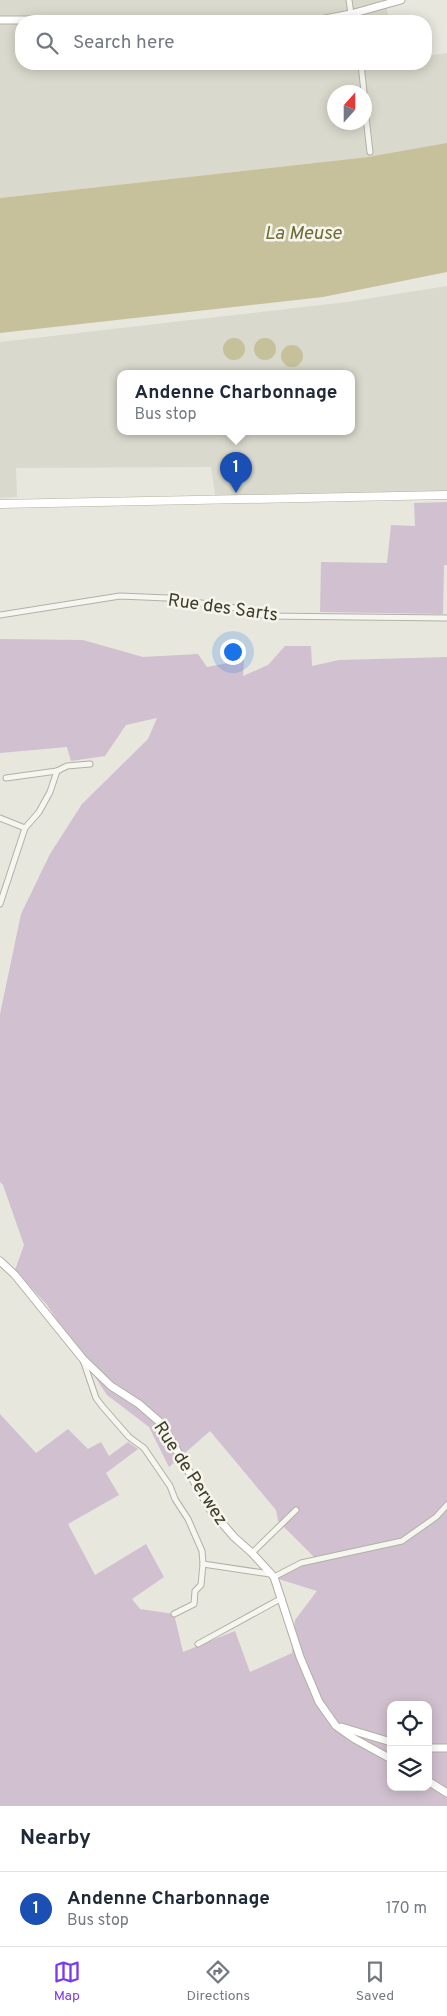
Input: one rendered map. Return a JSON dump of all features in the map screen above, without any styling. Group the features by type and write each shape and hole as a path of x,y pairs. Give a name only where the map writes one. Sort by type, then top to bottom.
{"main road":[{"path":"0,504 447,495"}],"street":[{"path":"349,0 351,14"},
{"path":"346,15 401,0"},
{"path":"0,20 15,20"},
{"path":"361,70 363,85"},
{"path":"367,130 370,152"},
{"name":"Rue des Sarts","path":"0,615 120,596 168,598 235,608 266,616 447,618"},
{"path":"6,778 57,771 67,766 90,764"},
{"path":"0,904 25,828 39,812 50,792 57,771"},
{"path":"0,818 25,828"},
{"name":"Rue de Perwez","path":"0,1261 15,1275 83,1359 112,1386 139,1404 162,1424 210,1509 234,1537 272,1575 282,1598 300,1657 312,1686 319,1702 336,1726"},
{"name":"Rue de Perwez","path":"83,1359 102,1406 129,1437 144,1448 170,1486 202,1551 201,1585 196,1591 194,1604 174,1614"},
{"path":"203,1564 272,1575 301,1563 402,1541 436,1517 447,1504"},
{"path":"252,1553 296,1510"},
{"path":"198,1644 282,1598"},
{"path":"336,1726 387,1741"},
{"path":"336,1726 387,1757"},
{"path":"432,1748 447,1748"},
{"path":"432,1784 447,1793"}],"shaded area":[{"path":"0,0 388,0 385,2 388,15 15,15 15,70 432,70 432,55 447,53 447,145 368,157 0,198"},
{"path":"447,286 447,495 216,500 211,467 16,468 17,497 0,498 0,342 347,302"},
{"path":"447,502 447,565 444,565 443,614 320,612 321,562 387,563 391,525 415,526 414,503"},
{"path":"0,639 83,640 143,657 198,654 207,667 244,660 243,676 268,665 285,646 311,646 312,666 339,660 447,657 447,1806 0,1806 0,1414 36,1453 68,1429 88,1449 101,1442 109,1456 128,1442 138,1449 106,1473 119,1495 68,1524 95,1575 146,1544 164,1577 132,1599 140,1609 174,1614 183,1652 235,1631 250,1672 292,1653 295,1620 317,1591 272,1577 282,1571 318,1561 278,1521 276,1510 210,1431 169,1467 149,1427 107,1395 47,1305 15,1270 24,1245 3,1185 0,1182 0,1014 21,914 50,854 82,804 148,739 157,718 126,725 105,756 71,761 67,747 0,753"}],"water":[{"name":"La Meuse","path":"447,143 447,272 323,297 0,333 0,198 368,157"},
{"path":"230,338 238,338 245,345 245,353 238,360 230,360 223,353 223,345"},
{"path":"261,338 269,338 276,345 276,353 269,360 261,360 254,353 254,345"},
{"path":"288,345 296,345 303,352 303,360 296,367 288,367 281,360 281,352"}],"place":[{"name":"Andenne Charbonnage","path":"236,493"}]}
